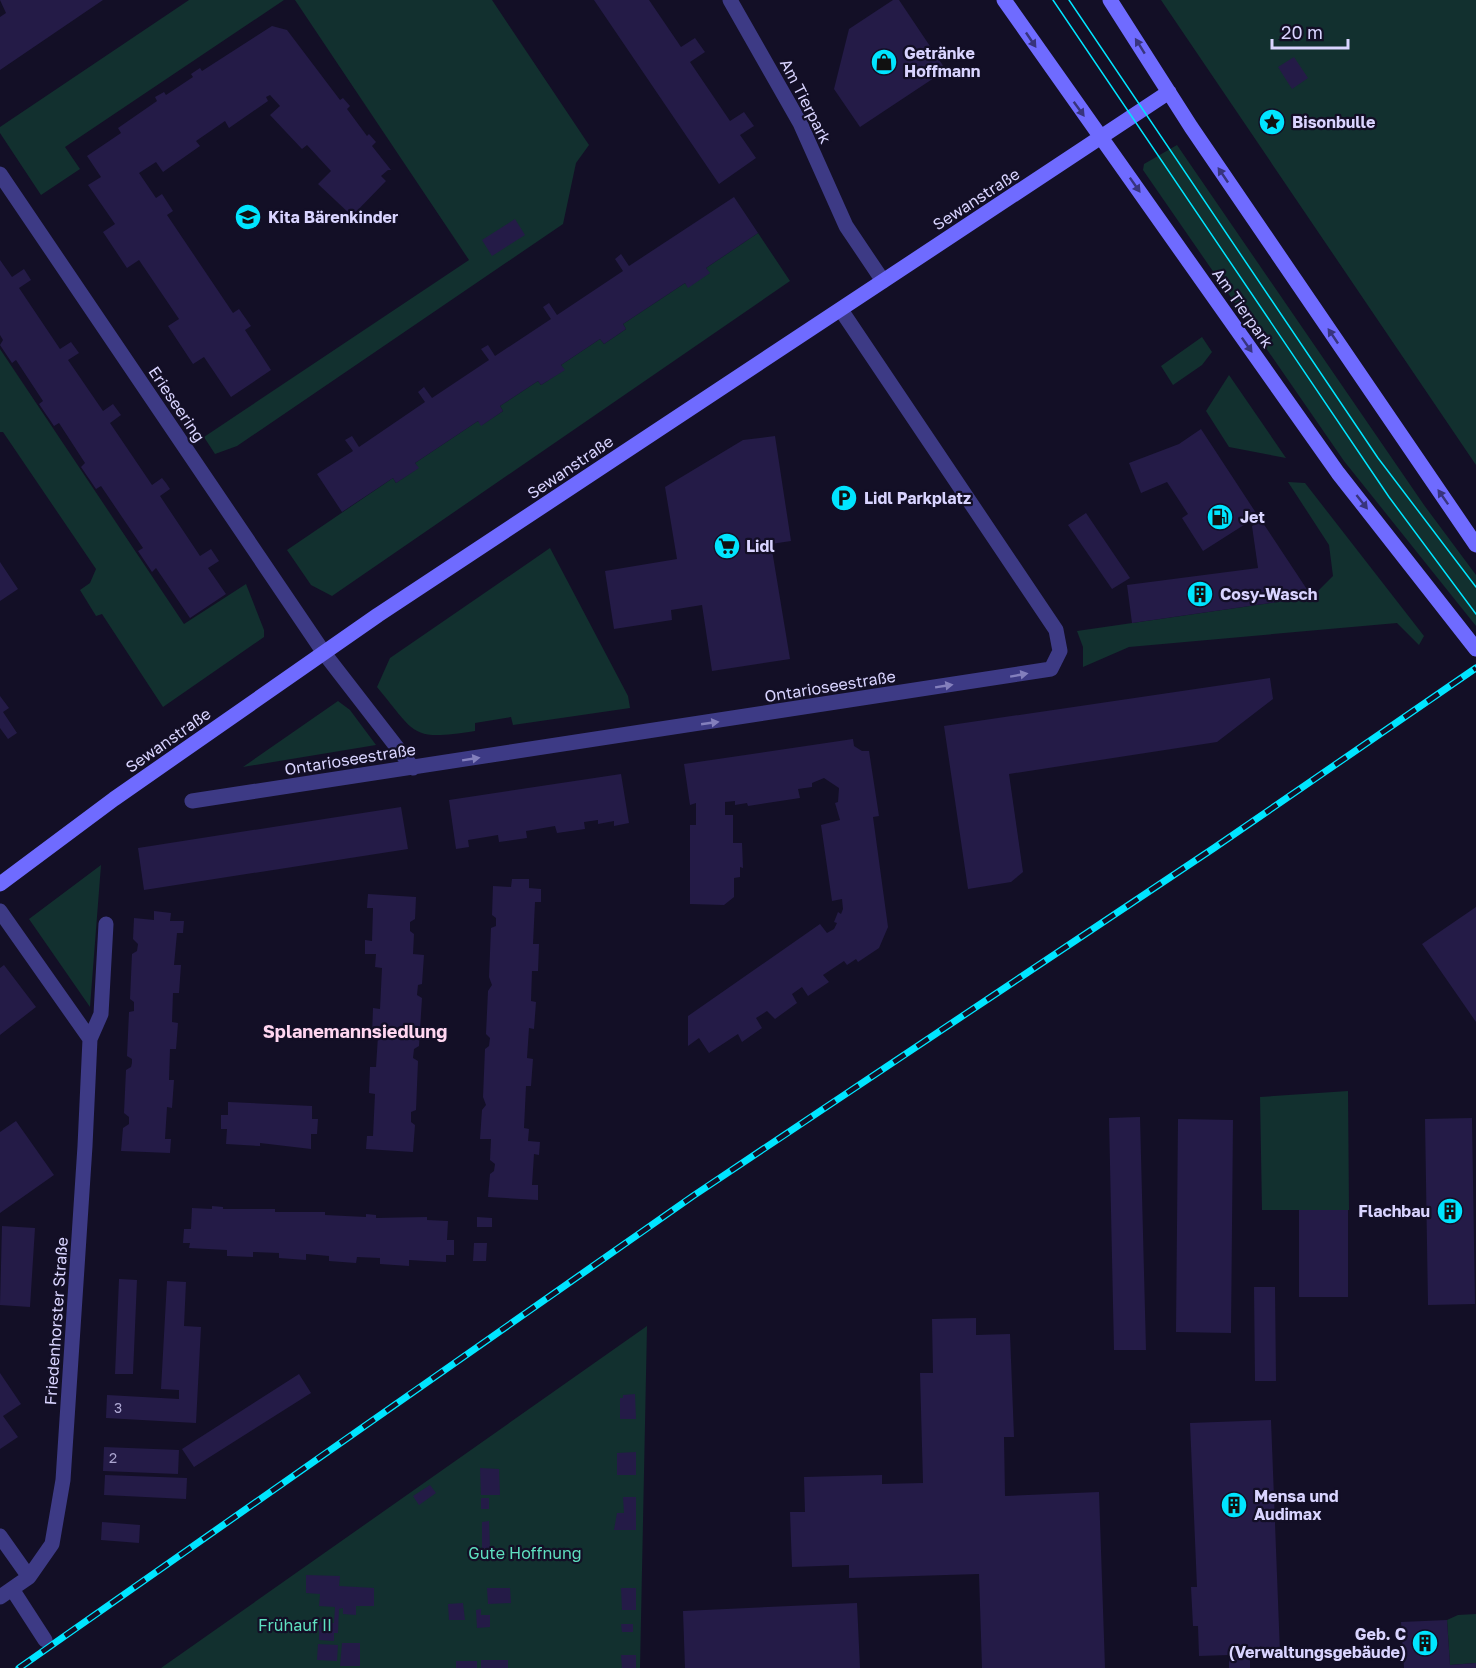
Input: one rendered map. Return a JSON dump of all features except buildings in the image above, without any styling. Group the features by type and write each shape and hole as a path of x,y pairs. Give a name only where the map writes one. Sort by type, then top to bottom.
{"main road":[{"name":"Am Tierpark","path":"1004,0 1338,473 1476,649"},
{"path":"1110,0 1169,92 1476,545"},
{"name":"Sewanstraße","path":"0,884 114,799 324,653 1169,92"}],"street":[{"name":"Am Tierpark","path":"732,2 800,123 849,232 883,281"},
{"name":"Erieseering","path":"0,174 324,653 413,768"},
{"name":"Ontarioseestraße","path":"192,801 1051,669 1060,651 1056,630 841,309"},
{"path":"0,911 90,1039"},
{"name":"Friedenhorster Straße","path":"6,1593 29,1577 52,1544 63,1480 90,1039 101,1014 106,924"},
{"path":"0,1536 29,1577"},
{"path":"6,1593 45,1640"}],"green space":[{"path":"189,0 284,0 65,147 80,169 41,195 0,133 0,127"},
{"path":"295,0 492,0 589,145 576,163 563,224 237,446 215,454 204,437 469,260"},
{"path":"1161,0 1476,0 1476,465"},
{"path":"1177,145 1424,505 1476,575 1476,626 1344,461 1143,170 1144,164"},
{"path":"758,233 790,281 332,596 311,585 287,550 393,478 396,483 418,468 415,463 478,421 482,425 503,411 500,406 538,381 541,385 564,370 561,365 600,339 604,344 626,329 623,324 685,283 688,287 709,273 706,268"},
{"path":"1202,337 1212,352 1202,365 1173,385 1161,366"},
{"path":"0,349 184,624 246,584 264,630 264,637 163,707 102,614 96,616 80,590 90,583 96,569 3,432 0,432"},
{"path":"1229,375 1286,458 1229,447 1206,411"},
{"path":"1288,482 1305,483 1424,636 1419,645 1397,623 1129,647 1083,667 1083,647 1077,631 1312,597 1333,576 1329,545"},
{"path":"550,548 628,696 630,708 513,725 511,717 475,723 475,731 454,734 426,734 408,725 377,687 390,658"},
{"path":"338,701 350,710 376,745 243,767"},
{"path":"101,865 90,1007 29,919"},
{"path":"1348,1091 1349,1210 1262,1210 1260,1097"},
{"name":"Gute Hoffnung","path":"647,1326 640,1668 161,1668"},
{"path":"1476,1614 1476,1663 1450,1665 1447,1620 1458,1615"}],"tram line":[{"path":"1053,0 1389,497 1476,614"},
{"path":"1069,0 1378,458 1476,587"}],"railway":[{"path":"19,1668 693,1196 1214,848 1476,668"}],"place":[{"name":"Getränke Hoffmann","path":"884,62"},
{"name":"Bisonbulle","path":"1272,122"},
{"name":"Kita Bärenkinder","path":"248,217"},
{"name":"Lidl Parkplatz","path":"844,498"},
{"name":"Jet","path":"1220,517"},
{"name":"Lidl","path":"727,546"},
{"name":"Cosy-Wasch","path":"1200,594"},
{"name":"Flachbau","path":"1450,1211"},
{"name":"Mensa und Audimax","path":"1234,1505"},
{"name":"Geb. C (Verwaltungsgebäude)","path":"1425,1643"}],"district":[{"name":"Splanemannsiedlung","path":"355,1031"}],"park label":[{"name":"Frühauf II","path":"295,1625"}]}
